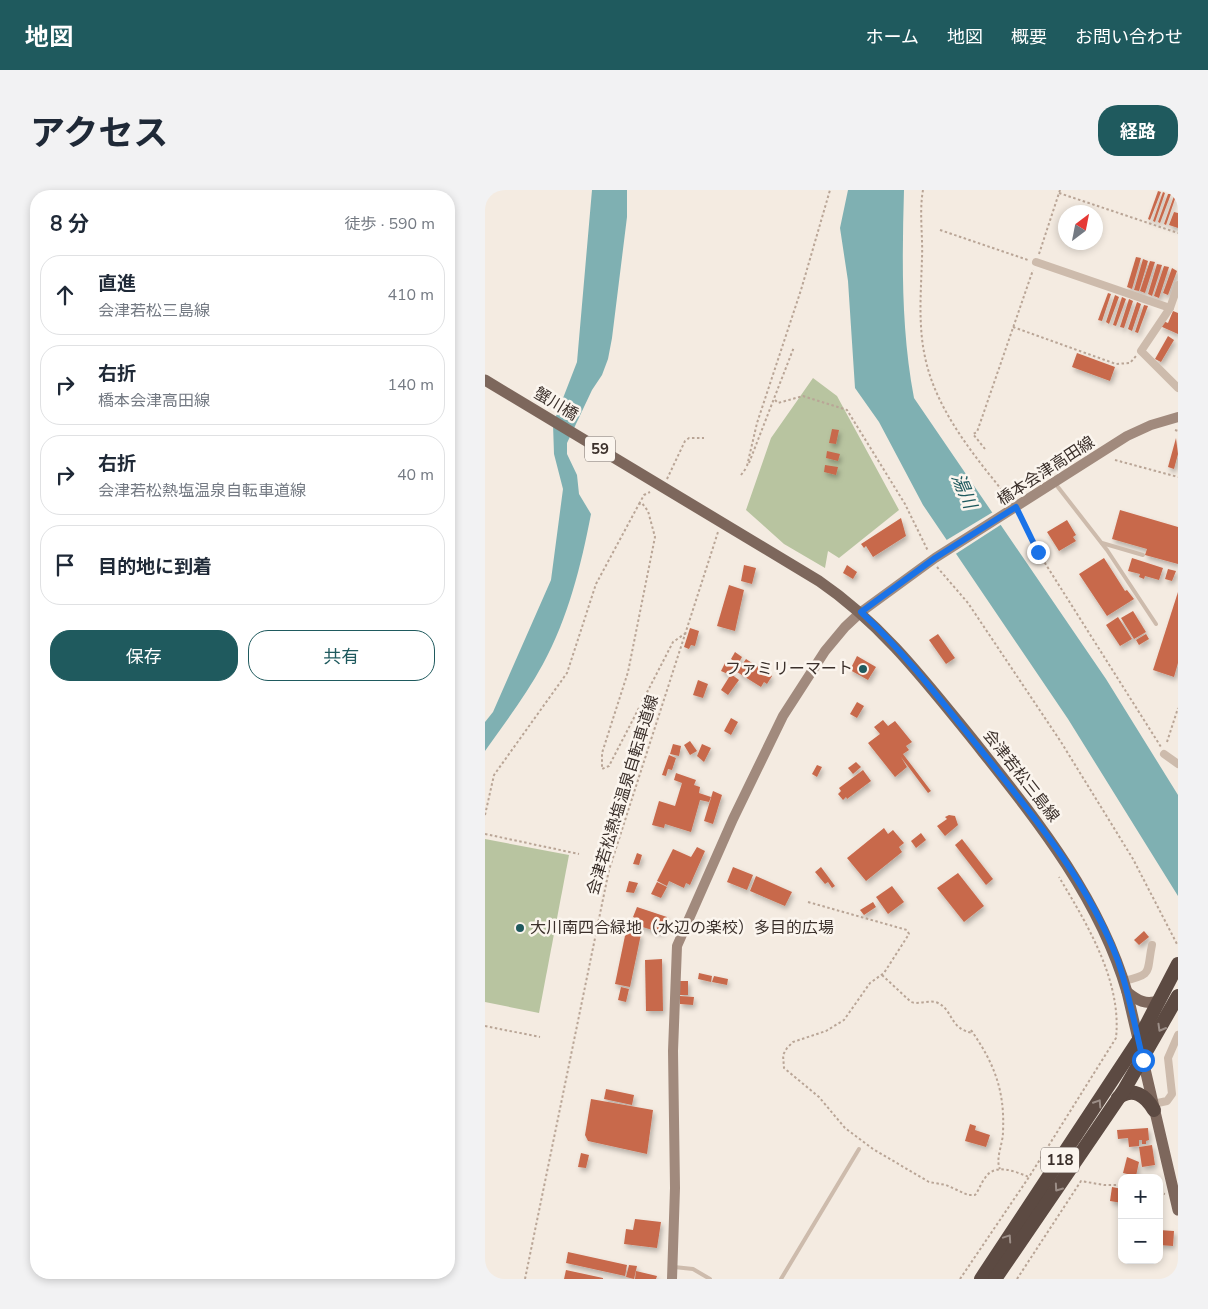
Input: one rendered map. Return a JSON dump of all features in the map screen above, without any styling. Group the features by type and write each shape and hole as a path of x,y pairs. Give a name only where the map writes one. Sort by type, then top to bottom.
{"highway":[{"name":"118","path":"981,1279 1138,1041 1178,964"},
{"name":"118","path":"995,1279 1143,1060 1178,996"},
{"path":"1118,1098 1126,1093 1140,1094 1153,1107"}],"main road":[{"name":"蟹川橋","path":"485,380 714,517"},
{"name":"会津若松三島線","path":"714,517 823,577 861,612 907,658 1049,839 1103,927 1125,986 1153,1107 1175,1186 1178,1210"},
{"path":"1125,986 1137,1000 1146,1003 1159,1000"}],"street":[{"path":"1036,262 1170,308"},
{"path":"1178,285 1170,308 1141,351 1178,388"},
{"name":"橋本会津高田線","path":"672,1279 675,1188 674,990 677,946 733,819 783,716 825,651 845,627 861,612 934,560 1127,436 1151,425 1178,417"},
{"path":"1164,754 1178,764"},
{"path":"1125,986 1142,977 1149,968 1152,945"},
{"path":"1153,1107 1167,1101 1172,1094 1167,1058 1178,1035"}],"lane":[{"path":"1054,482 1102,543 1156,624"},
{"path":"1102,543 1143,554"},
{"path":"781,1279 859,1149"},
{"path":"672,1267 693,1269 710,1279"}],"path":[{"path":"747,466 757,423 801,290 830,190"},
{"path":"923,190 921,335 935,390 954,425 1014,508 1038,552 1164,754"},
{"path":"985,450 973,434 977,432 1060,190"},
{"path":"1059,194 1178,233"},
{"path":"940,230 1036,262"},
{"path":"1013,327 1116,364 1129,363 1141,351"},
{"path":"741,475 747,466 775,400 793,347"},
{"path":"775,400 778,403 803,396 847,410 905,504 934,560 968,603 1061,742 1133,858 1178,946"},
{"path":"666,481 685,441 689,438 704,438"},
{"path":"1115,460 1178,477"},
{"path":"485,815 494,775 567,673 595,584 644,495 656,491"},
{"path":"639,504 642,503 648,511 655,537 628,672 602,753 602,769 609,766 673,642 686,633"},
{"name":"会津若松熱塩温泉自転車道線","path":"525,1279 609,870 720,528"},
{"path":"1167,742 1178,708"},
{"path":"485,834 579,854"},
{"path":"960,1279 1029,1176 1116,1038 1116,1011 1108,978 1087,926 1059,877"},
{"path":"808,902 907,930 909,934 881,974 870,983 844,1020 826,1031 793,1042 787,1048 783,1062 786,1071 819,1097 851,1132 899,1166 929,1182 946,1185 968,1195 975,1195 985,1177 1000,1169 1005,1168 1029,1176"},
{"path":"881,974 911,1002 938,1003 956,1026 963,1031 972,1031 986,1052 999,1082 1003,1132 997,1163 1000,1169"},
{"path":"485,1026 540,1037"},
{"path":"1017,1279 1081,1181 1104,1185 1118,1185"}],"green space":[{"path":"813,378 837,396 899,510 839,558 828,551 825,568 784,544 746,510 771,438"},
{"name":"大川南四合緑地（水辺の楽校）多目的広場","path":"485,839 569,855 539,1013 485,1002"}],"water":[{"path":"592,190 627,190 627,217 608,359 602,375 592,390 567,443 567,454 577,475 579,494 591,514 573,591 552,646 530,687 485,751 485,722 493,712 551,580 563,489 554,454 553,424 577,362"},
{"name":"湯川","path":"848,190 904,190 903,268 905,320 914,398 1106,679 1178,795 1178,896 1068,719 923,505 879,422 855,388 848,281 840,228"}],"pier":[{"path":"993,512 1002,524 954,555 945,541"}],"building":[{"path":"1158,191 1161,192 1150,220 1148,219"},
{"path":"1163,192 1165,193 1155,222 1153,221"},
{"path":"1168,194 1171,194 1160,223 1158,222"},
{"path":"1174,196 1176,196 1166,225 1164,224"},
{"path":"1174,212 1178,213 1178,228 1169,225"},
{"path":"1136,257 1141,258 1132,289 1127,287"},
{"path":"1143,259 1148,261 1139,291 1134,290"},
{"path":"1150,261 1155,262 1145,293 1140,291"},
{"path":"1157,264 1162,265 1152,296 1148,294"},
{"path":"1164,266 1169,267 1159,298 1154,296"},
{"path":"1172,268 1177,271 1168,295 1163,293"},
{"path":"1108,293 1111,294 1102,321 1098,320"},
{"path":"1115,295 1119,297 1109,324 1106,322"},
{"path":"1122,297 1126,299 1116,326 1113,325"},
{"path":"1129,299 1133,301 1124,328 1120,327"},
{"path":"1137,302 1141,304 1132,331 1128,329"},
{"path":"1144,305 1148,306 1138,333 1135,332"},
{"path":"1173,311 1178,313 1178,334 1160,326 1163,321 1168,323"},
{"path":"1168,336 1174,340 1161,362 1155,359"},
{"path":"1077,353 1115,367 1110,381 1072,367"},
{"path":"832,429 839,430 836,444 829,443"},
{"path":"1176,438 1178,454 1174,469 1168,467"},
{"path":"827,451 840,454 838,461 826,458"},
{"path":"825,465 838,467 836,475 824,472"},
{"path":"1120,510 1178,527 1178,564 1145,555 1147,549 1112,539"},
{"path":"901,518 906,536 873,557 866,546 864,548 861,544"},
{"path":"1067,520 1076,535 1073,537 1076,541 1059,551 1047,532"},
{"path":"1104,558 1125,591 1127,590 1134,599 1107,616 1079,574"},
{"path":"1132,558 1163,568 1159,580 1145,576 1144,579 1139,577 1140,574 1128,571"},
{"path":"744,565 756,568 752,584 741,581"},
{"path":"847,565 857,572 853,579 843,573"},
{"path":"1168,569 1176,571 1172,581 1165,579"},
{"path":"729,585 744,590 735,631 717,626"},
{"path":"1178,592 1178,663 1174,677 1153,670"},
{"path":"1133,611 1146,632 1134,639 1121,618"},
{"path":"1118,617 1132,639 1120,646 1106,625"},
{"path":"690,628 699,631 695,646 691,645 689,649 684,647"},
{"path":"938,634 955,658 946,664 929,640"},
{"path":"1146,634 1149,639 1139,645 1136,640"},
{"path":"735,652 742,657 738,664 731,659"},
{"name":"ファミリーマート","path":"857,656 876,667 868,680 850,670"},
{"path":"746,659 772,676 767,684 764,682 761,687 737,672"},
{"path":"726,661 735,665 730,675 721,671"},
{"path":"731,674 739,680 728,695 721,690"},
{"path":"698,680 708,684 703,698 693,695"},
{"path":"857,702 864,706 857,718 850,714"},
{"path":"731,718 738,722 731,735 724,731"},
{"path":"883,720 888,726 895,721 912,742 906,746 909,750 903,754 931,791 928,793 901,757 907,767 895,777 868,743 880,734 874,727"},
{"path":"690,741 697,751 690,755 684,745"},
{"path":"673,744 681,746 679,756 670,754"},
{"path":"702,744 711,748 704,762 697,756"},
{"path":"669,755 676,758 672,770 668,769 666,776 662,775"},
{"path":"856,762 861,767 853,774 848,768"},
{"path":"817,765 822,767 817,777 812,774"},
{"path":"863,770 871,781 843,800 838,794 841,791 839,788"},
{"path":"676,773 696,780 694,785 700,787 699,793 711,797 709,802 700,800 691,832 665,824 664,828 652,825 659,801 675,806 682,783 674,780"},
{"path":"713,791 722,795 713,824 704,821"},
{"path":"949,815 955,816 958,825 945,836 937,826 947,819 945,817"},
{"path":"884,828 888,834 893,830 904,843 899,847 902,852 866,881 847,858"},
{"path":"921,833 926,840 916,848 911,841"},
{"path":"962,839 993,879 986,885 955,845"},
{"path":"697,847 705,851 690,885 686,883 684,888 669,881 667,886 657,881 673,849 691,857"},
{"path":"637,853 642,855 639,865 633,864"},
{"path":"733,867 753,875 747,890 727,882"},
{"path":"821,867 835,886 832,888 828,882 825,884 815,872"},
{"path":"958,873 984,906 964,922 937,888"},
{"path":"756,876 792,892 785,906 750,891"},
{"path":"629,881 638,883 634,893 626,892"},
{"path":"657,882 667,887 661,898 651,894"},
{"path":"892,886 904,902 888,914 876,897"},
{"path":"873,902 876,907 864,915 860,910"},
{"path":"637,907 667,917 662,933 636,925 638,919 633,917"},
{"path":"626,931 641,934 630,987 615,984"},
{"path":"1144,931 1149,937 1139,945 1134,940"},
{"path":"662,959 663,1011 646,1011 645,960"},
{"path":"699,973 712,976 711,982 698,979"},
{"path":"714,976 728,979 727,985 712,982"},
{"path":"680,981 688,981 688,995 680,995"},
{"path":"621,987 629,989 626,1002 618,1000"},
{"path":"680,996 694,997 693,1005 680,1004"},
{"path":"606,1089 634,1095 632,1105 604,1099"},
{"path":"591,1099 653,1110 647,1154 588,1141 585,1135"},
{"path":"970,1124 976,1126 975,1130 990,1135 986,1147 965,1141"},
{"path":"1148,1128 1149,1140 1146,1141 1146,1144 1142,1144 1142,1140 1139,1140 1139,1146 1129,1147 1128,1138 1118,1139 1117,1130"},
{"path":"1152,1145 1155,1165 1142,1167 1139,1147"},
{"path":"581,1153 589,1155 586,1168 578,1167"},
{"path":"1127,1157 1139,1162 1136,1174 1123,1173"},
{"path":"1112,1187 1118,1188 1118,1202 1110,1201"},
{"path":"635,1219 661,1222 657,1248 624,1244 626,1229 633,1230"},
{"path":"1163,1230 1174,1231 1173,1246 1163,1245"},
{"path":"568,1252 627,1265 625,1276 566,1263"},
{"path":"629,1265 637,1266 634,1279 626,1277"},
{"path":"566,1270 603,1278 603,1279 564,1279"},
{"path":"636,1271 657,1276 656,1279 635,1279"}],"place":[{"name":"ファミリーマート","path":"863,669"},
{"name":"大川南四合緑地（水辺の楽校）多目的広場","path":"520,928"}],"route":[{"path":"1038,552 1016,507 935,558 861,612 907,658 1017,795 1064,861 1103,927 1118,961 1143,1060"}]}
